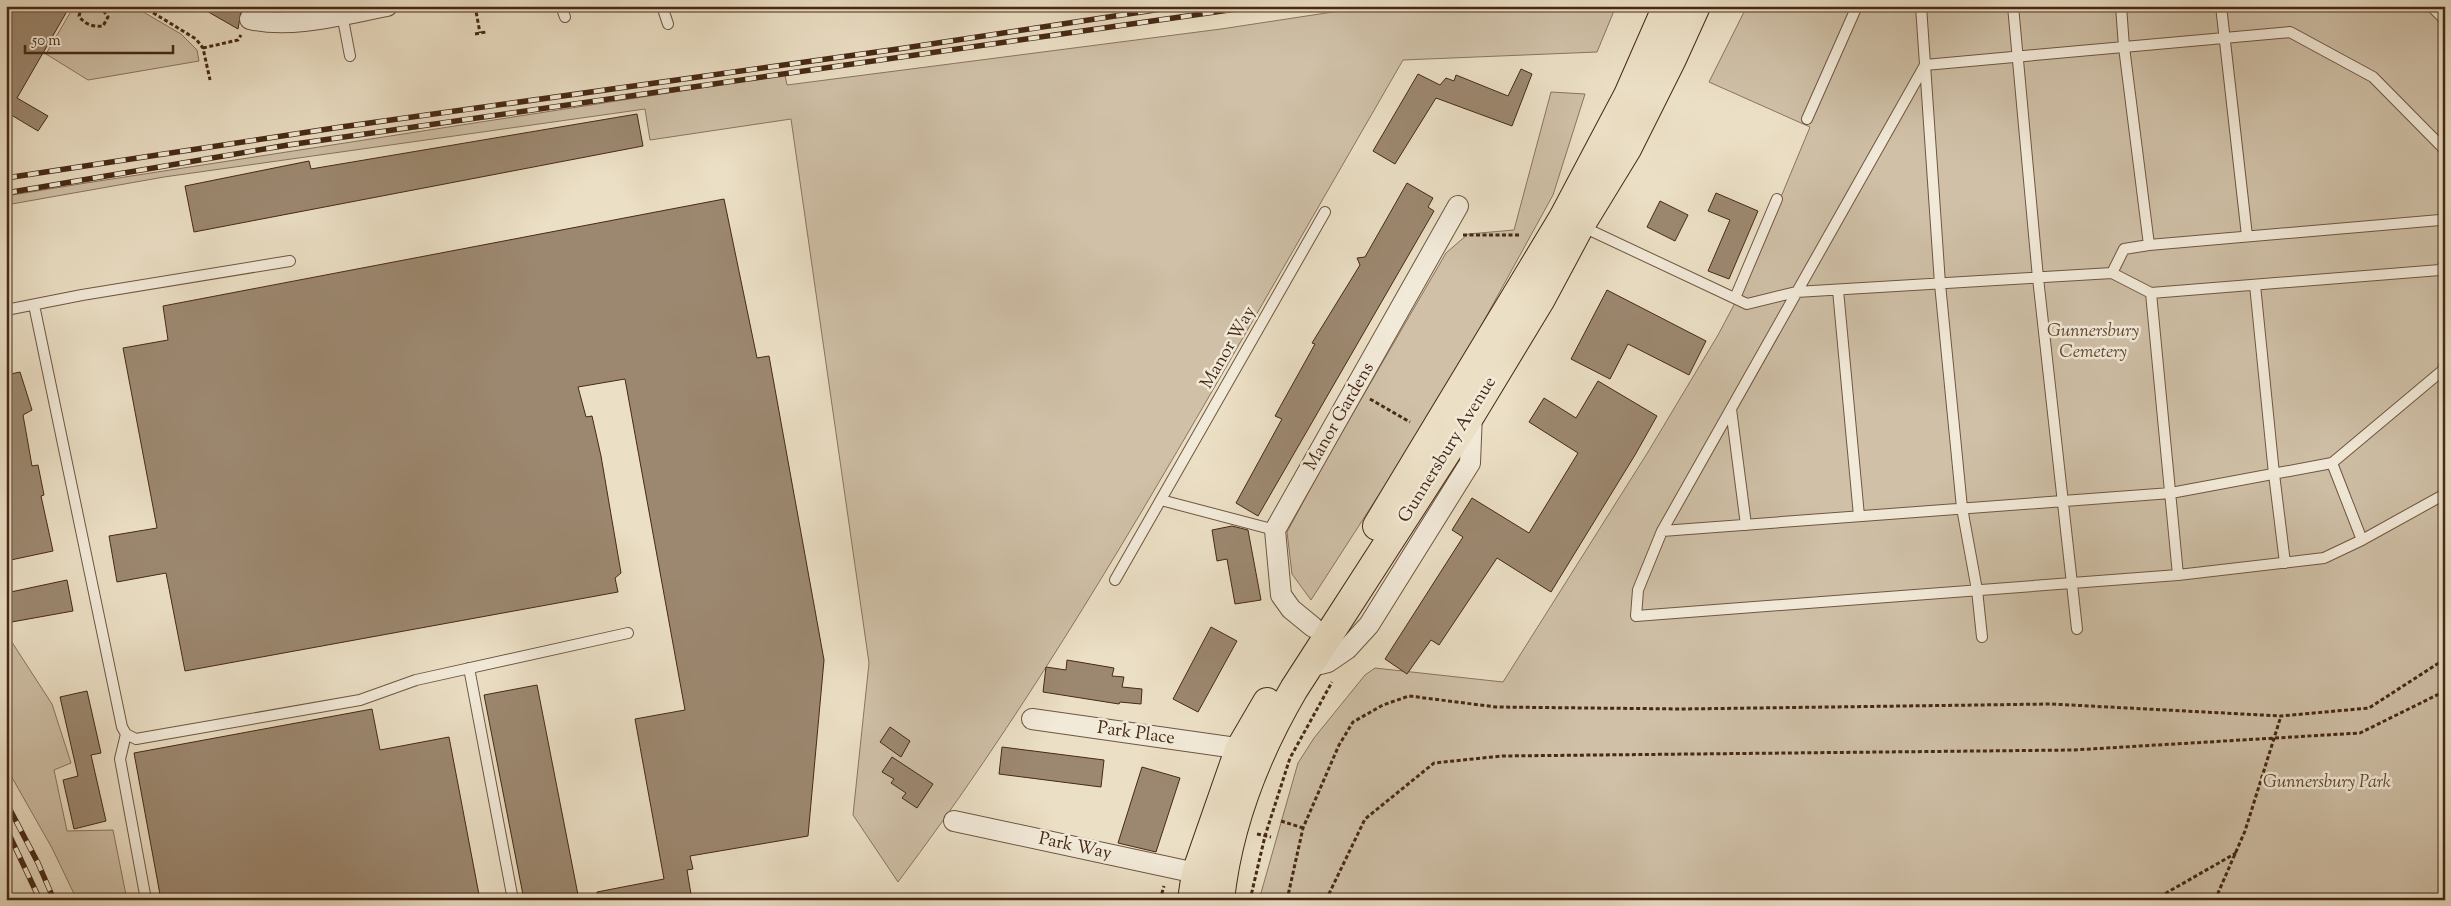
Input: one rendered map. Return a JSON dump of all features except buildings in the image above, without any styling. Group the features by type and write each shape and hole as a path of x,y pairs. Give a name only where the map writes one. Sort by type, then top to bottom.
{"highway":[{"name":"Gunnersbury Avenue","path":"1192,900 1196,873 1239,750 1394,500 1563,218 1628,94 1667,6"},
{"name":"Gunnersbury Avenue","path":"1220,900 1223,873 1237,813 1272,727 1308,667 1472,413 1541,299 1580,226 1626,149 1672,60 1696,6"}],"street":[{"path":"248,18 266,22 296,14 342,14 387,6"},
{"name":"Manor Gardens","path":"1275,530 1356,391 1458,206"},
{"path":"1308,667 1328,662 1347,649 1369,624 1470,463 1472,413"},
{"path":"1275,530 1281,595 1290,609 1313,628"},
{"name":"Park Place","path":"1032,719 1239,750"},
{"name":"Park Way","path":"954,821 1196,873"}],"lane":[{"path":"561,6 565,18"},
{"path":"662,6 668,24"},
{"path":"1807,120 1857,6"},
{"path":"1921,6 1940,284 1962,508 1977,590 1982,637"},
{"path":"2013,6 2038,278 2077,629"},
{"path":"2121,6 2124,47 2149,244"},
{"path":"2221,6 2247,236"},
{"path":"2431,6 2445,20"},
{"path":"342,14 350,56"},
{"path":"1925,65 2290,32 2374,77 2445,150"},
{"path":"1925,65 1662,531 1638,590 1636,616 2178,575 2324,558 2362,540 2445,494"},
{"path":"1735,298 1777,199"},
{"name":"Manor Way","path":"1115,580 1325,212"},
{"path":"2112,274 2124,249 2149,244 2445,221"},
{"path":"1580,226 1747,304 1796,292 2112,274 2151,294 2440,270 2445,264"},
{"path":"6,310 290,261"},
{"path":"2254,285 2285,562"},
{"path":"1838,290 1858,516"},
{"path":"2151,294 2178,575"},
{"path":"34,305 122,727 126,734 136,739 360,700 416,680 628,633"},
{"path":"1662,531 2171,493 2332,463 2443,370 2445,363"},
{"path":"1731,409 1746,525"},
{"path":"2332,463 2362,540"},
{"path":"1161,500 1275,530"},
{"path":"469,668 513,900"},
{"path":"126,734 120,759 146,900"}],"path":[{"path":"82,6 79,16 82,21 97,27 103,26 108,17 100,6"},
{"path":"142,6 187,32 203,48 210,80"},
{"path":"475,6 480,33"},
{"path":"203,48 238,40 248,18"},
{"path":"474,34 486,32"},
{"path":"1442,235 1520,235"},
{"path":"1356,391 1410,422"},
{"path":"1250,900 1265,836 1290,758 1341,667 1347,649"},
{"path":"1287,900 1303,828 1339,745 1353,722 1383,706 1409,696 1496,707 1682,709 2051,704 2281,716 2369,708 2445,659"},
{"path":"1326,900 1365,819 1434,763 1502,756 2073,750 2360,733 2445,691"},
{"path":"2215,900 2237,852 2281,716"},
{"path":"1281,821 1303,828"},
{"path":"1253,840 1254,833 1271,837"},
{"path":"2154,900 2237,852"},
{"path":"1160,900 1164,886"}],"green space":[{"path":"74,6 133,6 181,34 197,50 199,61 88,80 46,54"},
{"path":"1372,6 1616,6 1597,52 1403,60 1214,388 1102,577 1024,701 941,823 898,882 853,815 869,663 791,119 650,140 645,109 164,177 6,205 6,196 785,75 787,85 1221,29"},
{"name":"Gunnersbury Cemetery","path":"1747,6 2445,6 2445,900 1259,900 1298,763 1314,738 1365,675 1375,668 1503,682 1648,452 1718,335 1744,286 1810,127 1709,82"},
{"path":"1551,92 1585,94 1553,195 1442,397 1311,600 1292,574 1287,532 1331,451 1446,253 1468,234 1514,230"},
{"path":"6,633 52,704 71,763 54,770 67,831 113,830 127,900 77,900 52,848 6,767"}],"railway":[{"path":"6,178 341,127 898,49 1181,6"},
{"path":"6,193 288,145 1257,6"},
{"path":"6,802 38,863 54,900"},
{"path":"6,828 40,900"}],"park label":[{"name":"Gunnersbury Park","path":"2327,783"}]}
